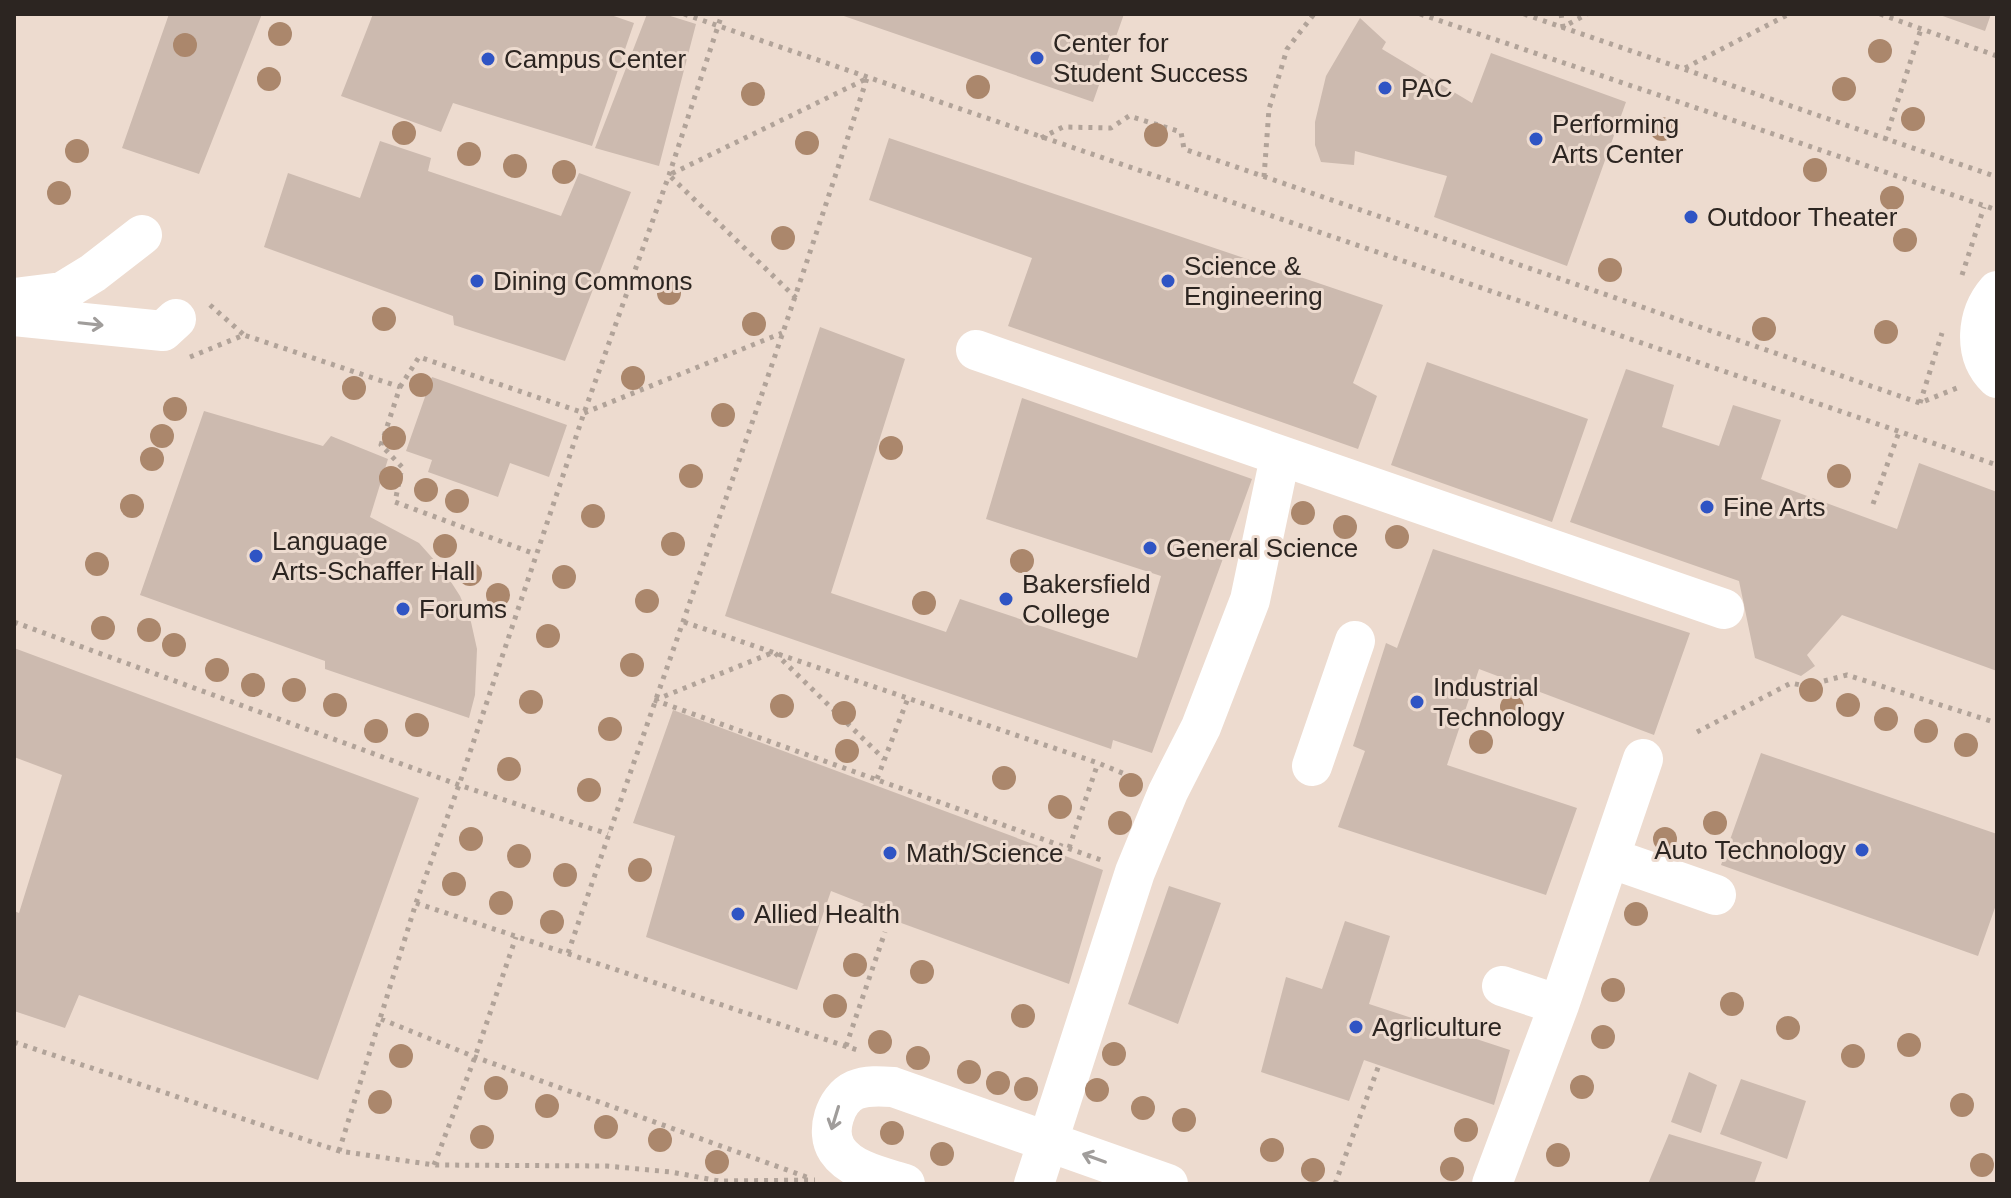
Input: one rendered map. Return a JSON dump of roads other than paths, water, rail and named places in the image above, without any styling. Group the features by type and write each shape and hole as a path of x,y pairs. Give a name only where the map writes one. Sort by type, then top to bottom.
{"street":[{"path":"14,298 62,292 93,273 142,235"},
{"path":"1995,376 1982,350 1981,321 1986,304 1997,291"},
{"path":"14,316 163,331 193,312"},
{"path":"976,350 1724,609"},
{"path":"1034,1184 1135,872 1168,792 1201,727 1250,600 1280,457"},
{"path":"1312,766 1355,641"},
{"path":"1492,1184 1559,1005 1643,759"},
{"path":"1610,858 1716,895"},
{"path":"1502,986 1559,1005"},
{"path":"905,1184 866,1171 837,1150 831,1132 836,1110 852,1091 872,1086 893,1087 1168,1184"}],"place":[{"name":"Center for Student Success","path":"1037,58"},
{"name":"Campus Center","path":"488,59"},
{"name":"PAC","path":"1385,88"},
{"name":"Performing Arts Center","path":"1536,139"},
{"name":"Outdoor Theater","path":"1691,217"},
{"name":"Dining Commons","path":"477,281"},
{"name":"Science & Engineering","path":"1168,281"},
{"name":"Fine Arts","path":"1707,507"},
{"name":"General Science","path":"1150,548"},
{"name":"Language Arts-Schaffer Hall","path":"256,556"},
{"name":"Bakersfield College","path":"1006,599"},
{"name":"Forums","path":"403,609"},
{"name":"Industrial Technology","path":"1417,702"},
{"name":"Auto Technology","path":"1862,850"},
{"name":"Math/Science","path":"890,853"},
{"name":"Allied Health","path":"738,914"},
{"name":"Agrliculture","path":"1356,1027"}]}
